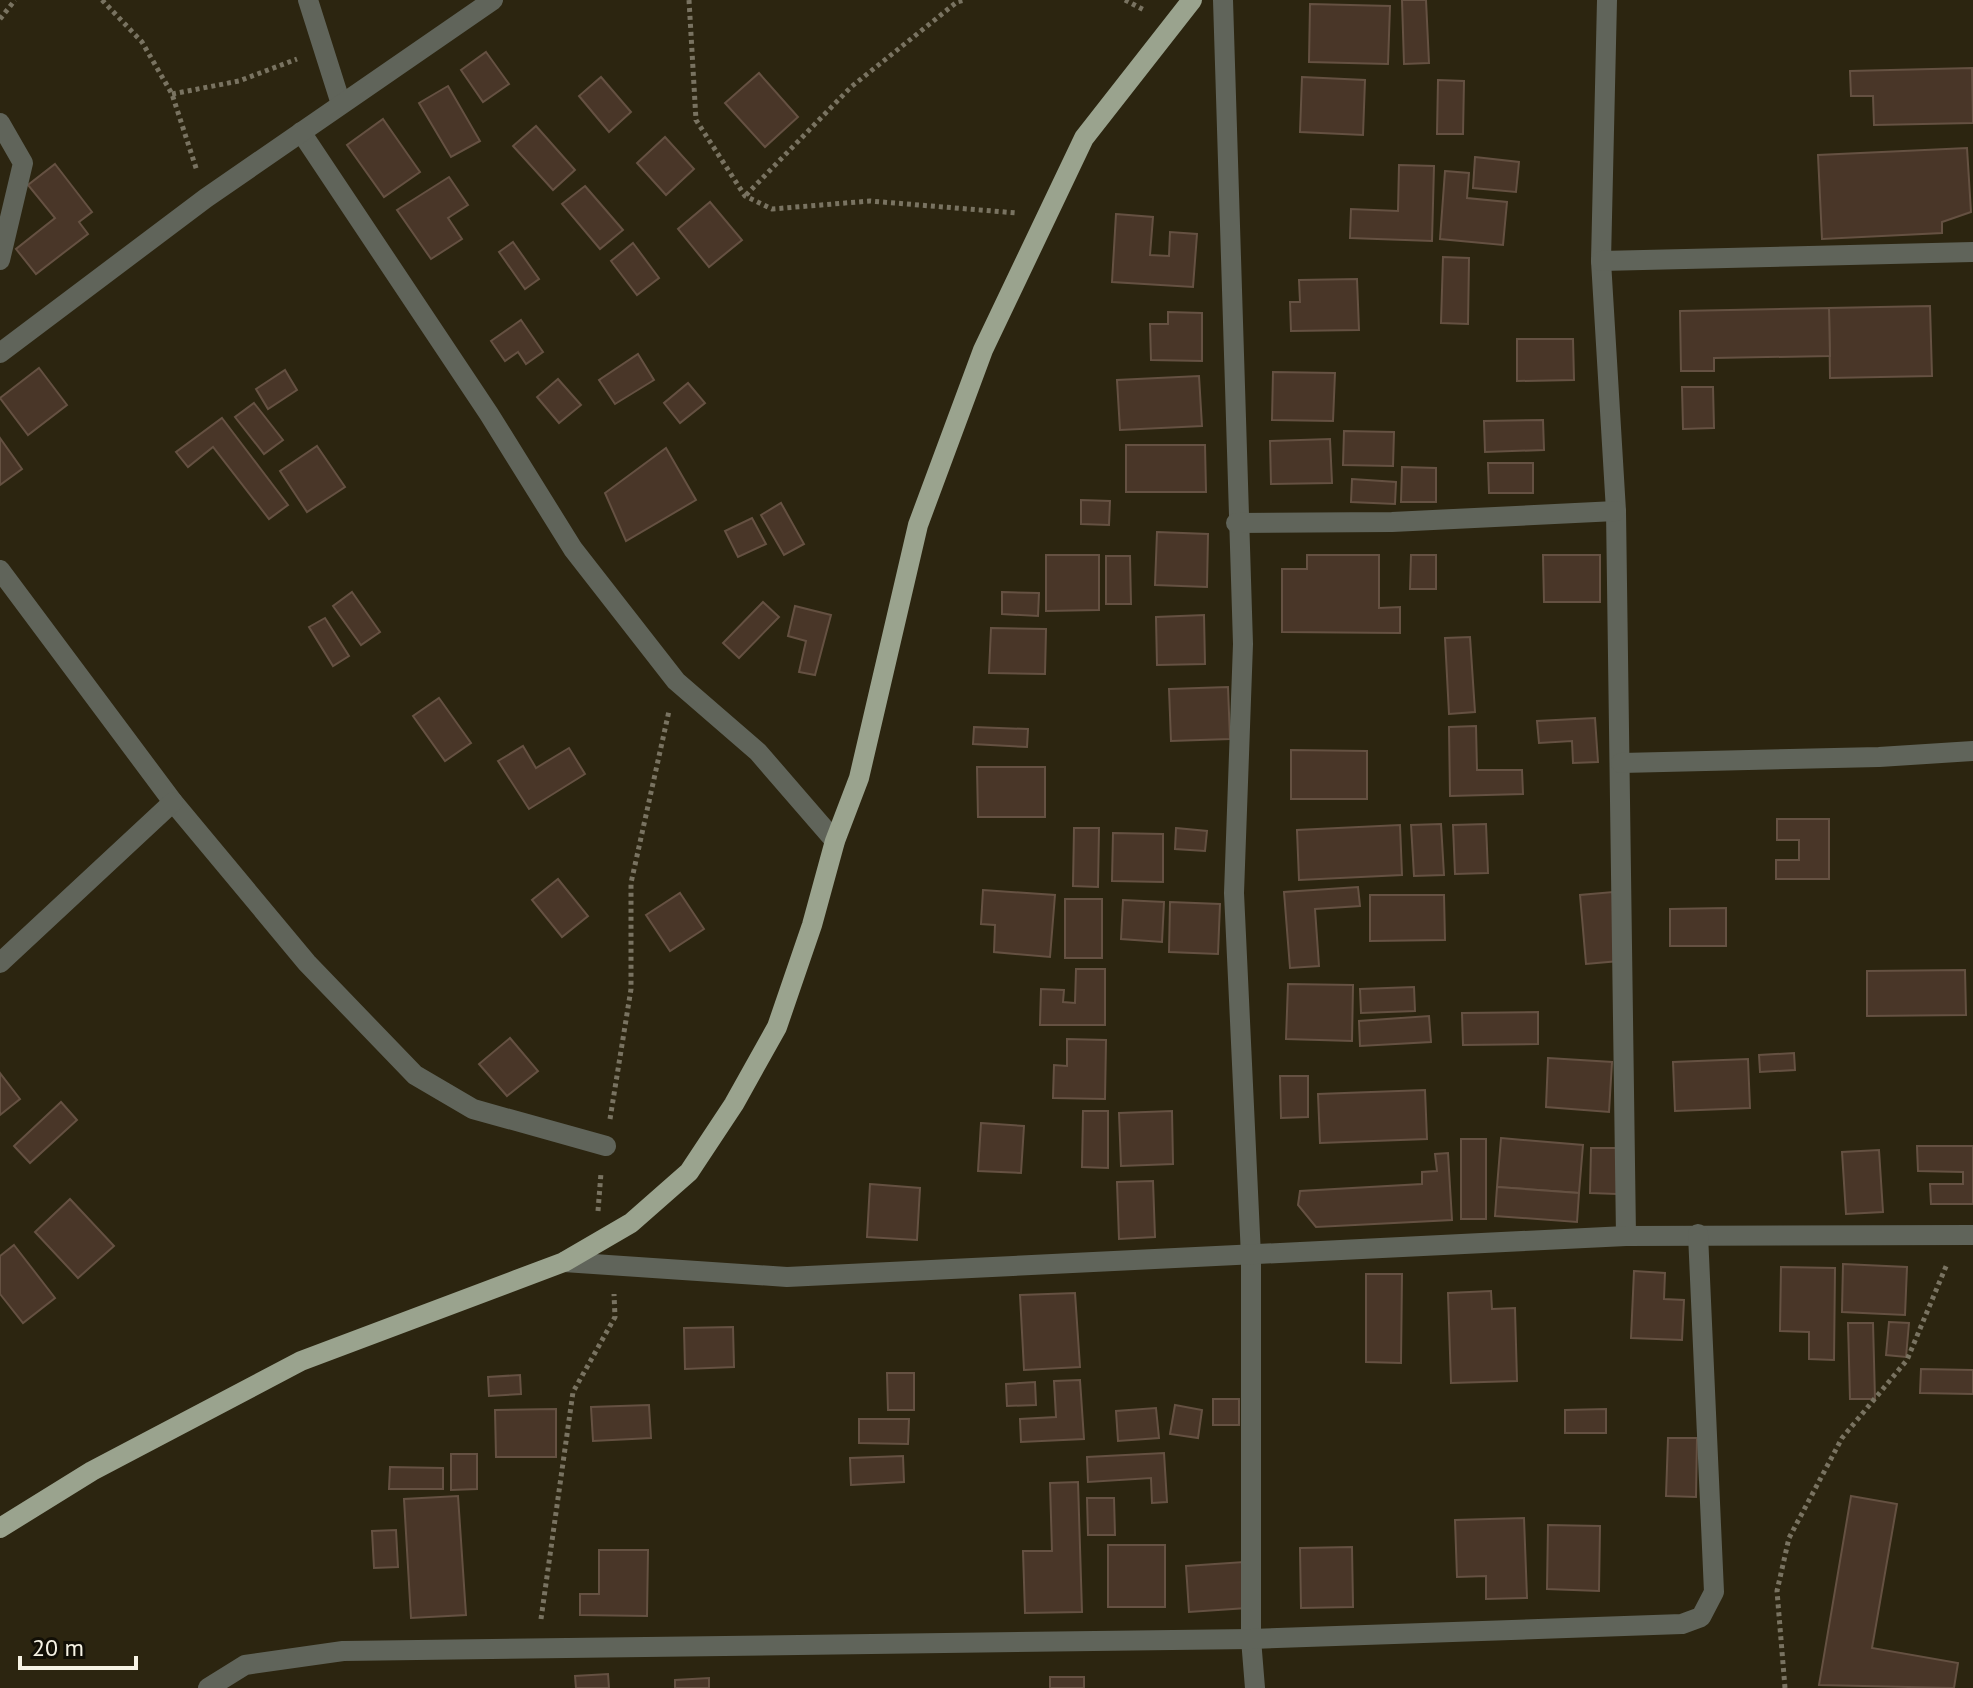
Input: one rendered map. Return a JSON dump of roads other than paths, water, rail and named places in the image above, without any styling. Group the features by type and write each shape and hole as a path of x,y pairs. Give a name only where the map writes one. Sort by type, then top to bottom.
{"main road":[{"path":"0,1528 92,1471 301,1361 564,1262 631,1223 689,1172 734,1104 777,1027 812,925 835,841 859,778 918,525 983,350 1084,138 1192,0"}],"street":[{"path":"308,0 341,104"},
{"path":"0,353 206,198 493,0"},
{"path":"1223,0 1236,523 1243,644 1234,893 1251,1256 1251,1639 1255,1688"},
{"path":"1607,0 1601,261 1616,511 1626,1236"},
{"path":"0,123 23,163 0,260"},
{"path":"301,132 489,414 573,549 676,681 758,752 835,841"},
{"path":"1601,261 1973,252"},
{"path":"1236,523 1392,522 1616,511"},
{"path":"0,570 173,802 307,963 415,1075 473,1109 606,1146"},
{"path":"1621,763 1879,757 1973,751"},
{"path":"0,963 173,802"},
{"path":"208,1688 245,1665 343,1651 1251,1639 1682,1624 1701,1617 1714,1592 1698,1234"},
{"path":"564,1262 787,1277 1626,1236 1966,1235"}]}
